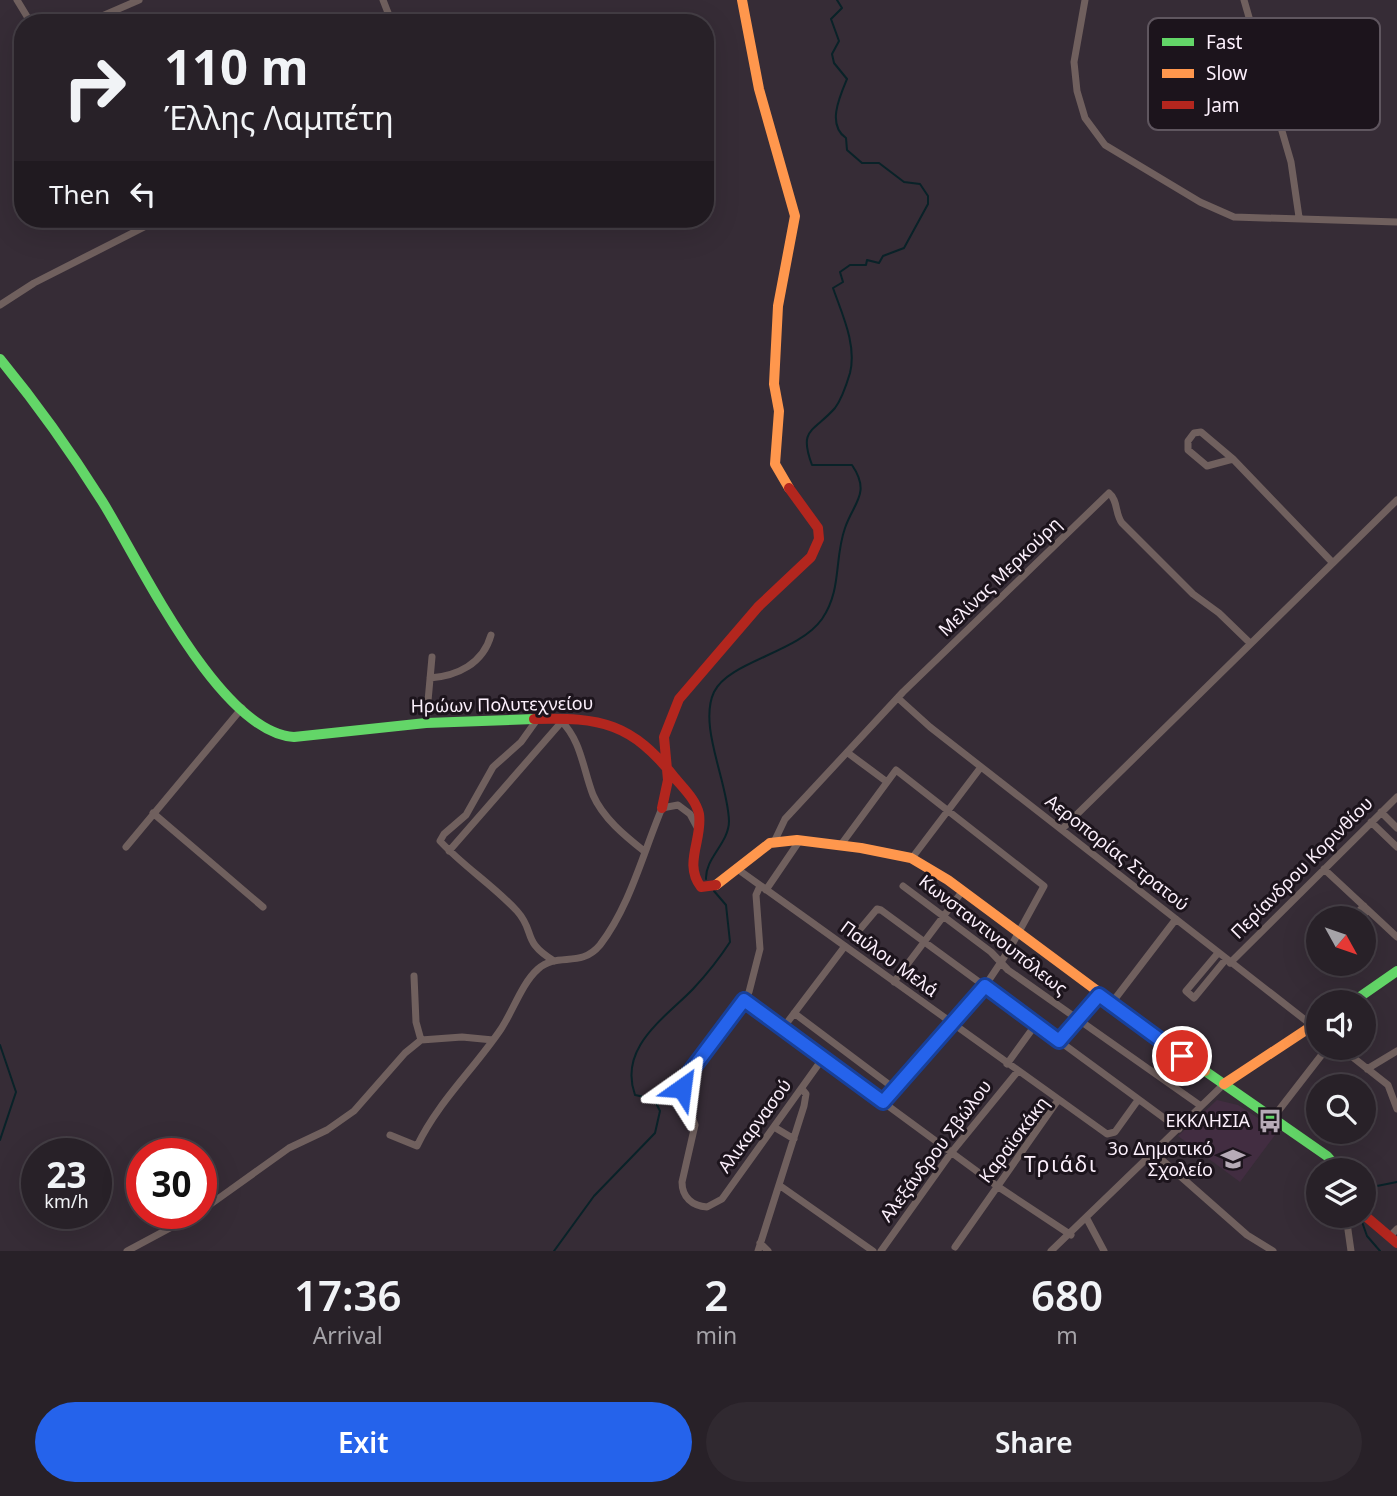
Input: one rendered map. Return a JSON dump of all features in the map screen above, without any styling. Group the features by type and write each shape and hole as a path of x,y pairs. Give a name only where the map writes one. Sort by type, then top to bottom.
{"street":[{"path":"107,14 139,0"},
{"path":"390,1135 417,1146 442,1105 493,1040 538,969 554,961 584,959 601,943 618,916 662,808 668,780 664,761 664,737 679,699 758,607 811,557 819,538 818,528 777,472 775,464 779,427 774,384 778,306 795,216 759,89 742,0"},
{"path":"1085,0 1074,62 1077,91 1084,118 1105,145 1200,202 1234,217 1397,222"},
{"path":"1244,0 1249,18"},
{"path":"1282,130 1291,162 1299,217"},
{"path":"0,305 34,283 142,228"},
{"name":"Ηρώων Πολυτεχνείου","path":"0,359 52,422 122,532 156,600 177,633 242,708 264,729 288,737 426,723 604,721 641,738 664,761 697,809 698,828 693,869 697,884 711,888 775,840"},
{"path":"1233,460 1212,467 1206,466 1188,450 1188,439 1196,432 1201,432 1233,460 1332,562"},
{"name":"Μελίνας Μερκούρη","path":"775,840 785,819 899,699 1013,584 1109,493 1114,498 1116,514 1122,523 1193,594 1219,612 1250,643"},
{"path":"1062,830 1397,500"},
{"path":"430,678 451,677 472,664 488,644 491,635"},
{"path":"426,723 432,657"},
{"name":"Αεροπορίας Στρατού","path":"899,699 981,767 1228,961 1306,1019"},
{"path":"126,847 242,708"},
{"path":"449,851 561,720 581,751 597,802 611,822 644,851"},
{"path":"536,721 521,742 493,767 462,821 440,841 499,892 520,915 532,944 554,961"},
{"path":"848,753 887,782"},
{"path":"912,858 981,767"},
{"path":"840,846 896,770 1043,884 1043,890 985,986 883,1102"},
{"name":"Περίανδρου Κορινθίου","path":"1218,953 1186,991 1194,998 1228,961 1397,797"},
{"path":"662,808 678,805 690,814 698,828"},
{"path":"1381,812 1397,828"},
{"path":"153,813 262,907"},
{"path":"1371,822 1397,847"},
{"path":"775,840 800,839 912,858 1111,1004 1329,1158"},
{"path":"800,839 756,895 760,949 750,988 744,1000 951,1153 1071,1235"},
{"name":"Παύλου Μελά","path":"736,868 1058,1100"},
{"path":"1324,869 1364,906"},
{"name":"Κωνσταντινουπόλεως","path":"903,886 1001,963 1201,1106"},
{"path":"894,982 961,893"},
{"path":"861,928 879,909 1179,1129"},
{"path":"1376,917 1397,937"},
{"path":"1111,1004 1176,919"},
{"path":"783,1028 845,946"},
{"path":"1370,990 1397,971"},
{"path":"414,976 416,1022 421,1040"},
{"path":"1059,1041 1099,995"},
{"name":"Αλικαρνασού","path":"744,1000 683,1083 684,1096 695,1125 682,1188 692,1203 707,1207 722,1199 823,1058"},
{"path":"794,1013 895,1089"},
{"path":"1007,1064 1036,1024"},
{"path":"1051,1251 1071,1235 1224,1084 1306,1032"},
{"path":"217,1200 289,1148 327,1130 354,1111 405,1053 421,1040 462,1037 493,1040"},
{"path":"1367,1069 1397,1052"},
{"path":"1272,1119 1318,1060"},
{"path":"1355,1060 1388,1085 1397,1109"},
{"name":"Αλεξάνδρου Σβώλου","path":"881,1251 951,1153 1018,1071"},
{"path":"768,1251 759,1247 806,1100 802,1089"},
{"name":"Καραϊσκάκη","path":"955,1247 1058,1100 1111,1135 1138,1100"},
{"path":"774,1127 794,1139"},
{"path":"1154,1153 1247,1235 1273,1251"},
{"path":"779,1185 873,1251"},
{"path":"1087,1219 1104,1251"},
{"path":"1376,1224 1394,1237"},
{"path":"1348,1228 1351,1251"},
{"path":"127,1251 168,1229"}],"shaded area":[{"name":"3ο Δημοτικό Σχολείο","path":"1217,1100 1238,1105 1278,1131 1240,1182 1178,1136"}],"waterway":[{"path":"706,879 709,864 725,836 729,821 709,721 714,692 722,681 734,672 797,640 811,631 822,619 835,586 845,528 861,490 858,475 852,465 812,465 808,453 810,432 837,405 852,362 850,341 833,288 843,282 840,272 850,265 866,265 867,260 879,263 883,256 904,248 928,204 928,196 920,184 904,182 879,163 862,163 847,150 846,138 840,133 836,119 838,103 847,79 834,63 832,54 839,41 831,19 842,8 837,0"},
{"path":"554,1251 594,1196 655,1133 660,1111 654,1099 635,1095 631,1078 633,1062 647,1035 698,983 730,942 726,905 714,891"},
{"path":"0,1045 16,1092 0,1140"},
{"path":"1376,1186 1397,1182"},
{"path":"1364,1228 1367,1236 1380,1251"}],"traffic: fast":[{"path":"0,359 66,446 184,640 210,676 238,707 266,728 294,737 426,723 534,719"},
{"path":"1370,990 1397,971"},
{"path":"1205,1071 1329,1158"}],"traffic: slow":[{"path":"742,0 759,89 795,216 778,306 774,384 779,411 775,464 789,488"},
{"path":"716,885 770,843 797,840 911,858 948,880 1205,1071"},
{"path":"1224,1084 1306,1030"}],"traffic: jam":[{"path":"662,808 668,780 664,737 679,699 758,607 811,557 819,539 818,528 789,488"},
{"path":"534,719 597,722 614,727 644,745 695,804 699,814 694,860 696,878 701,887 716,885"},
{"path":"1376,1225 1397,1243"}],"place":[{"name":"ΕΚΚΛΗΣΙΑ","path":"1270,1121"},
{"name":"3ο Δημοτικό Σχολείο","path":"1233,1159"}],"district":[{"name":"Τριάδι","path":"1061,1165"}],"route":[{"path":"682,1088 684,1080 744,1000 883,1102 985,986 1059,1041 1099,995 1182,1056"}]}
